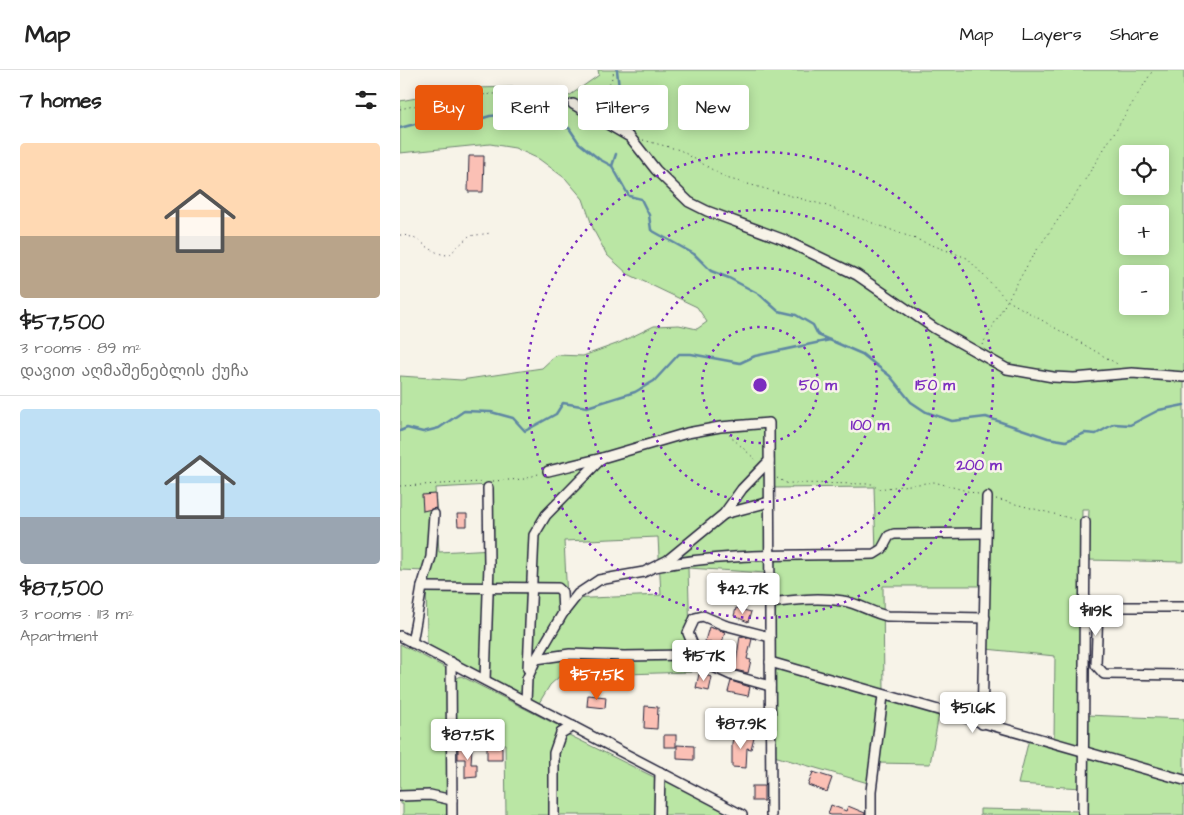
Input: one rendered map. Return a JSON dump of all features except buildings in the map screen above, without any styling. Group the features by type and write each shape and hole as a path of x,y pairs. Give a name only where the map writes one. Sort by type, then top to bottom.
{"street":[{"path":"573,104 630,137 656,170 689,202 707,211 782,239 857,275 972,352 1007,368 1053,377 1096,378 1115,373 1184,377"},
{"path":"548,471 602,458 687,433 720,427 769,423 767,467 770,557 771,815"},
{"path":"526,702 534,535 546,514 602,458"},
{"path":"527,679 536,658 563,613 578,594 599,580 644,572 682,550 724,514 742,489 767,467"},
{"path":"485,680 488,586 488,488"},
{"path":"982,724 987,497"},
{"path":"724,514 769,502"},
{"path":"412,643 422,587 432,557 434,514"},
{"path":"1083,815 1085,522"},
{"path":"655,567 688,560 874,554 882,549 889,536 894,534 986,534"},
{"path":"422,587 558,588 562,592 563,613"},
{"path":"770,603 803,599 845,601 874,613 887,616 984,618"},
{"path":"1084,607 1184,607"},
{"path":"1098,607 1096,665 1099,671 1104,674 1184,675"},
{"path":"700,659 689,640 688,633 695,618 703,616 724,625 770,637"},
{"path":"400,636 742,815"},
{"path":"536,658 590,653 624,656 686,654 731,675 770,686"},
{"path":"451,662 452,815"},
{"path":"770,662 882,696 1184,780"},
{"path":"871,815 871,791 882,696"},
{"path":"554,815 556,747 562,733 573,726"},
{"path":"660,772 660,815"},
{"path":"400,796 430,795 452,800"}],"path":[{"path":"400,109 471,96 504,95 549,95 573,104 606,90 614,70"},
{"path":"972,352 985,344 1007,300 1032,257 1078,191 1153,70"},
{"path":"630,137 680,150 726,178 824,205 967,258 1007,300 1132,373"},
{"path":"400,235 410,235 439,255 449,255 469,236 491,233"},
{"path":"720,427 786,483 872,484 878,489 934,482 1085,522"},
{"path":"400,486 524,479 548,471"}],"green space":[{"path":"598,70 1184,70 1184,562 1087,560 1089,509 1082,509 1080,748 1054,741 1055,656 986,649 989,492 985,493 982,586 883,586 884,693 767,656 766,573 688,568 691,672 560,676 550,685 539,703 427,646 426,571 400,570 400,376 461,380 542,368 556,355 583,356 619,343 654,326 679,325 697,329 707,322 697,307 628,274 607,255 594,231 583,199 566,179 539,159 515,148 490,144 400,153 400,101 415,98 415,130 483,130 483,88 493,88 493,130 568,130 568,96 578,90 578,130 668,130 668,85 585,85 599,75","holes":["490,485 493,549 439,552 435,488","874,487 876,553 773,555 773,488","658,537 661,595 567,599 564,541"]},
{"path":"400,644 448,669 449,815 403,815 403,804 400,804"},
{"path":"778,669 877,697 879,700 868,783 774,756 774,672"},
{"path":"461,676 561,727 549,754 551,815 506,815 505,744 455,744 455,684 457,678"},
{"path":"885,700 939,714 930,764 876,763"},
{"path":"1086,715 1184,719 1184,778 1087,750"},
{"path":"567,734 656,778 656,815 558,815 557,756"},
{"path":"1029,739 1081,754 1081,788 1018,784"},
{"path":"1086,756 1184,783 1184,815 1087,815"},
{"path":"662,778 731,815 662,815"},
{"path":"980,809 1081,811 1081,815 980,815"}],"waterway":[{"path":"617,70 619,85"},
{"path":"400,128 430,120 449,118 470,122 490,116 512,114 533,121 546,120 569,128 579,143 599,159 612,166 629,196 641,199 649,215 651,230 694,254 711,271 759,294 778,311 796,315 813,325 818,335 862,354 890,376 911,402 926,412 952,421 986,417 1048,438 1066,441 1085,433 1096,434 1114,424 1130,425 1159,410 1184,405"},
{"path":"612,166 616,154"},
{"path":"400,431 407,428 423,432 439,428 464,411 491,412 513,418 525,431 556,414 563,403 587,407 635,392 654,381 679,354 691,354 740,363 755,356 830,340"}]}
